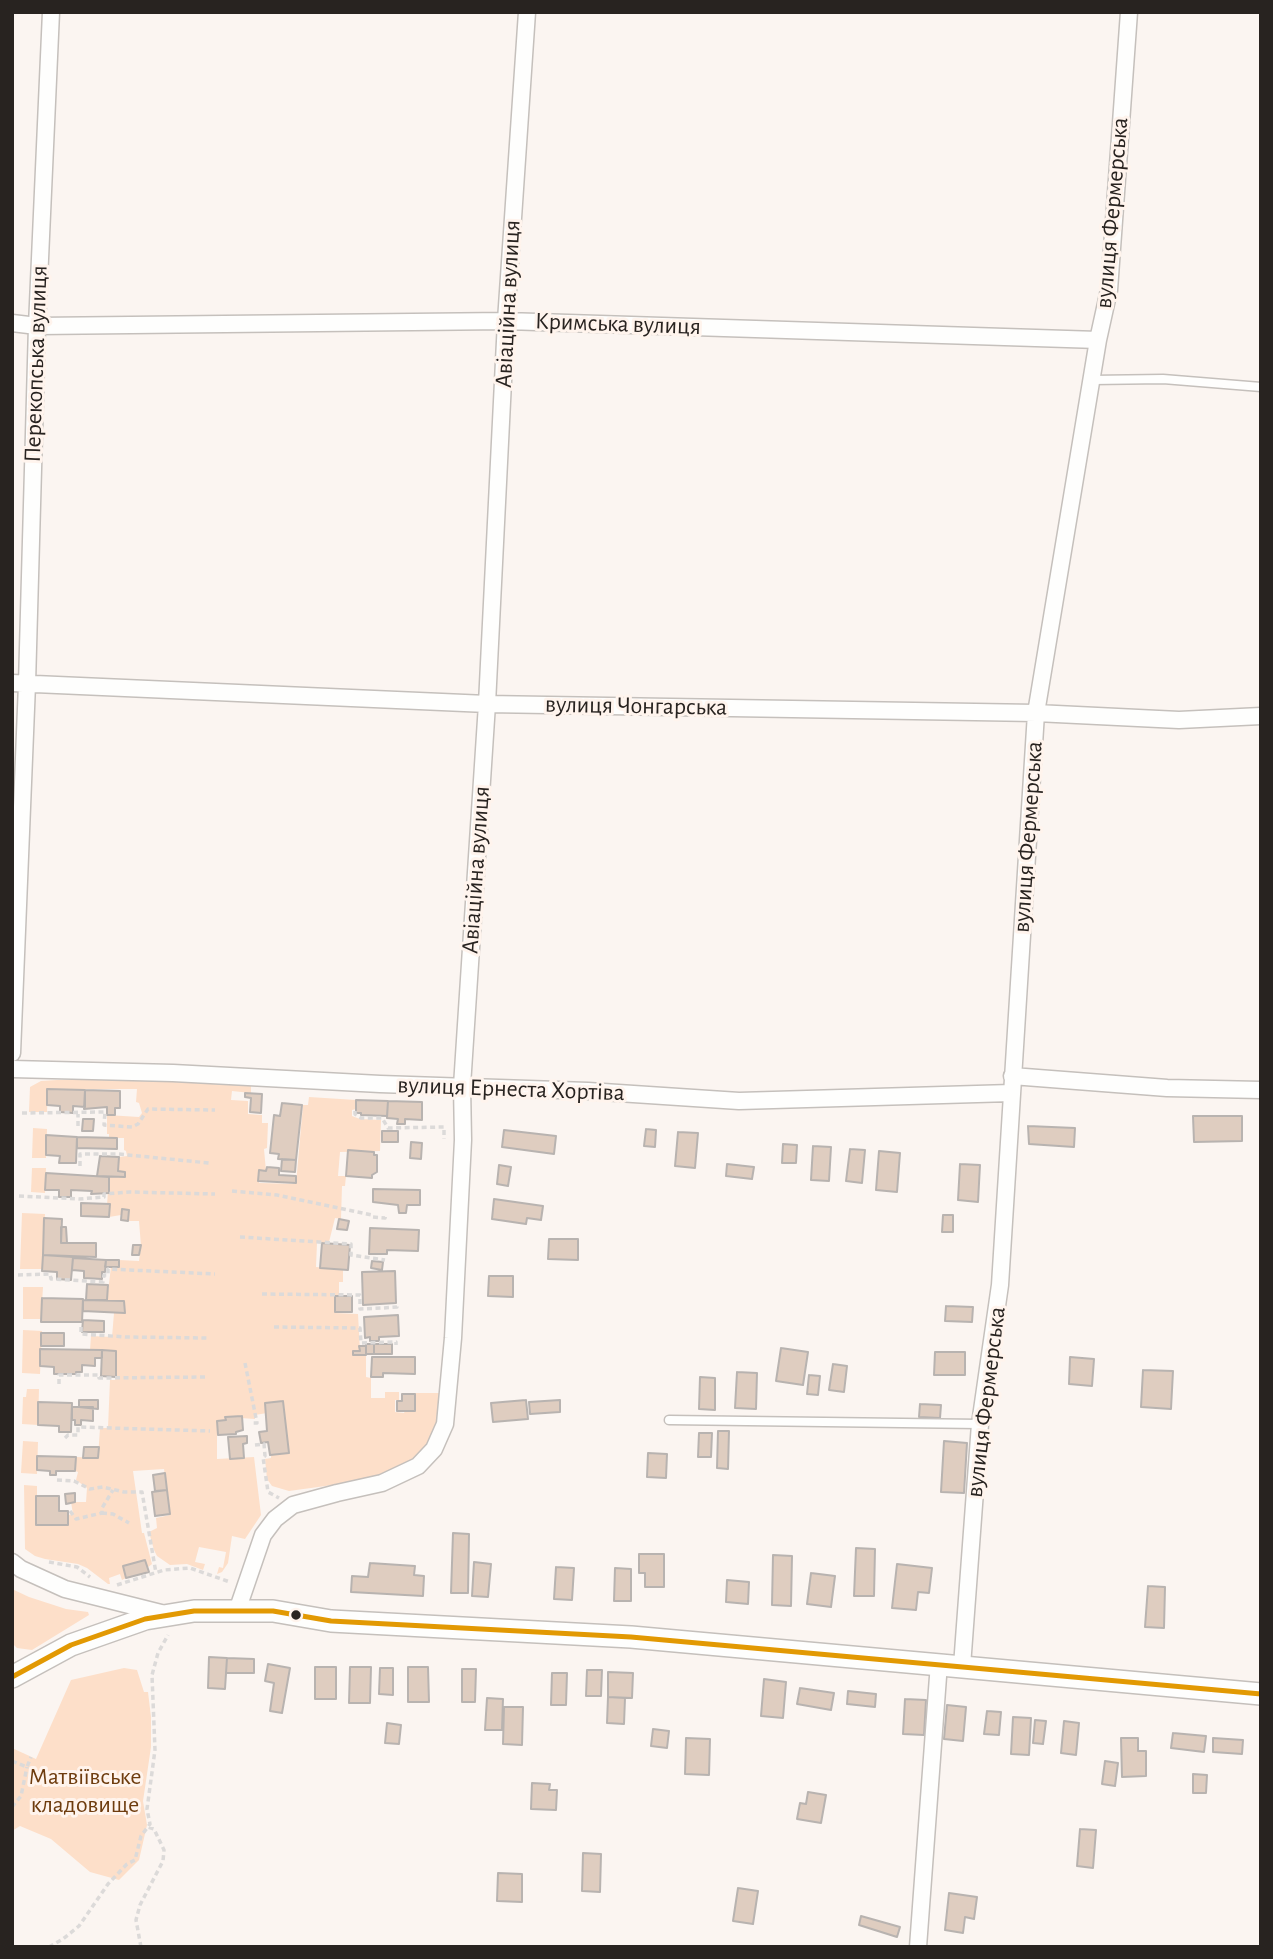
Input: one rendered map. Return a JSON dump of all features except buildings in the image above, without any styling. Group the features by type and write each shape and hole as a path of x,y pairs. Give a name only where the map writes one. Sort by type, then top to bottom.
{"street":[{"name":"Перекопська вулиця","path":"12,1052 20,684 51,12"},
{"name":"Авіаційна вулиця","path":"237,1611 263,1535 275,1519 293,1505 382,1483 418,1466 434,1449 444,1424 453,1338 461,1183 462,1086 487,704 506,321 527,12"},
{"name":"вулиця Фермерська","path":"962,1666 980,1424 1000,1285 1036,713 1098,340 1109,290 1129,12"},
{"name":"Кримська вулиця","path":"12,323 37,326 506,321 1098,340"},
{"name":"вулиця Чонгарська","path":"20,684 487,704 1036,713 1179,720 1261,716"},
{"name":"вулиця Ернеста Хортіва","path":"12,1069 112,1070 739,1101 1011,1093"},
{"path":"1012,1076 1167,1088 1261,1090"},
{"path":"12,1562 20,1569 65,1589 126,1606 168,1622"},
{"path":"12,1677 40,1660 98,1633 237,1611 273,1611 331,1621 631,1637 1261,1694"},
{"path":"918,1947 939,1663"}],"lane":[{"path":"1092,380 1163,379 1261,387"},
{"path":"669,1420 980,1424"}],"path":[{"path":"22,1113 105,1112 104,1125 132,1127 138,1124 148,1108 215,1110"},
{"path":"355,1111 361,1118 382,1118 388,1128 444,1127 444,1139"},
{"path":"78,1126 79,1114"},
{"path":"80,1166 80,1154 118,1154 209,1163"},
{"path":"232,1191 277,1195 373,1217 385,1218 386,1214"},
{"path":"19,1196 79,1199 130,1192 215,1194"},
{"path":"240,1237 351,1244 351,1255 385,1260"},
{"path":"19,1275 50,1274 51,1279 103,1282 104,1275 108,1275 108,1269 215,1274"},
{"path":"262,1294 360,1295 360,1309 397,1307 397,1304"},
{"path":"274,1327 360,1328 361,1343 396,1342 396,1345"},
{"path":"81,1328 81,1334 91,1335 208,1338"},
{"path":"245,1363 257,1423 253,1423"},
{"path":"59,1384 59,1375 99,1375 99,1378 205,1377"},
{"path":"65,1438 68,1435 78,1435 78,1427 210,1431"},
{"path":"256,1445 264,1444 268,1492 293,1505"},
{"path":"57,1480 74,1481 85,1489 103,1487 132,1493 142,1492 156,1573"},
{"path":"102,1513 102,1508 113,1490"},
{"path":"70,1511 76,1519 102,1513 113,1514 130,1523"},
{"path":"40,1560 77,1567 95,1581"},
{"path":"110,1587 156,1573 190,1568 245,1587"},
{"path":"48,1947 79,1926 108,1884 127,1864 135,1860 141,1836 148,1827 148,1800 155,1750 152,1675 168,1622"},
{"path":"12,1807 21,1796 31,1757"},
{"path":"12,1761 27,1767"},
{"path":"141,1947 135,1920 140,1905 159,1871 164,1850 154,1829 148,1827"}],"green space":[{"path":"41,1081 251,1085 251,1093 232,1091 231,1100 248,1101 248,1114 262,1115 262,1123 268,1123 267,1148 264,1149 266,1171 259,1171 259,1183 296,1184 303,1105 308,1105 309,1097 356,1100 356,1109 352,1110 352,1116 381,1120 380,1151 340,1152 338,1176 346,1176 345,1186 342,1186 341,1219 335,1218 329,1242 317,1243 316,1267 343,1269 339,1296 335,1296 335,1313 358,1314 360,1351 353,1351 353,1355 366,1355 366,1377 371,1378 371,1398 385,1398 385,1392 399,1392 399,1400 395,1400 395,1412 404,1413 415,1411 415,1393 441,1393 435,1434 413,1462 391,1474 369,1480 289,1491 272,1486 267,1479 265,1459 271,1458 271,1455 289,1453 283,1401 266,1403 267,1413 255,1415 255,1419 226,1417 226,1420 217,1421 217,1459 254,1457 261,1515 245,1539 232,1536 228,1563 222,1572 217,1574 219,1567 223,1568 226,1552 199,1547 195,1562 205,1564 203,1570 187,1564 170,1565 157,1556 149,1532 157,1528 156,1518 170,1515 164,1469 133,1471 142,1533 152,1564 147,1568 145,1560 123,1566 126,1578 122,1580 120,1574 109,1578 108,1584 78,1564 45,1559 25,1549 24,1485 37,1486 37,1525 67,1525 68,1515 73,1514 71,1502 86,1502 87,1488 76,1480 76,1457 98,1458 100,1428 108,1428 110,1380 115,1380 116,1377 116,1351 90,1350 91,1336 112,1337 114,1313 124,1313 124,1301 107,1300 111,1267 118,1267 119,1260 139,1261 141,1246 139,1221 128,1221 128,1210 122,1209 121,1215 109,1217 110,1205 107,1205 109,1177 125,1177 125,1172 118,1171 119,1157 127,1156 124,1138 109,1138 107,1134 107,1115 139,1117 142,1113 139,1103 136,1102 137,1089 48,1089 47,1112 29,1112 30,1087"},
{"path":"33,1128 47,1129 46,1158 32,1158"},
{"path":"32,1168 46,1168 45,1193 31,1192"},
{"path":"22,1213 45,1214 42,1269 20,1269"},
{"path":"23,1287 43,1287 41,1319 23,1319"},
{"path":"23,1330 42,1331 40,1374 22,1373"},
{"path":"27,1389 39,1389 38,1425 22,1424 23,1397 26,1397"},
{"path":"23,1441 38,1442 37,1474 21,1473"},
{"path":"12,1589 66,1609 88,1612 89,1615 32,1650 17,1648 12,1643"},
{"name":"Матвіївське кладовище","path":"124,1668 137,1670 144,1692 148,1692 151,1747 143,1801 147,1825 139,1860 119,1880 90,1872 51,1839 20,1826 12,1831 12,1748 36,1759 71,1680"}],"transit line":[{"path":"12,1677 71,1645 145,1619 194,1611 273,1611 331,1621 631,1637 1261,1694"}]}
